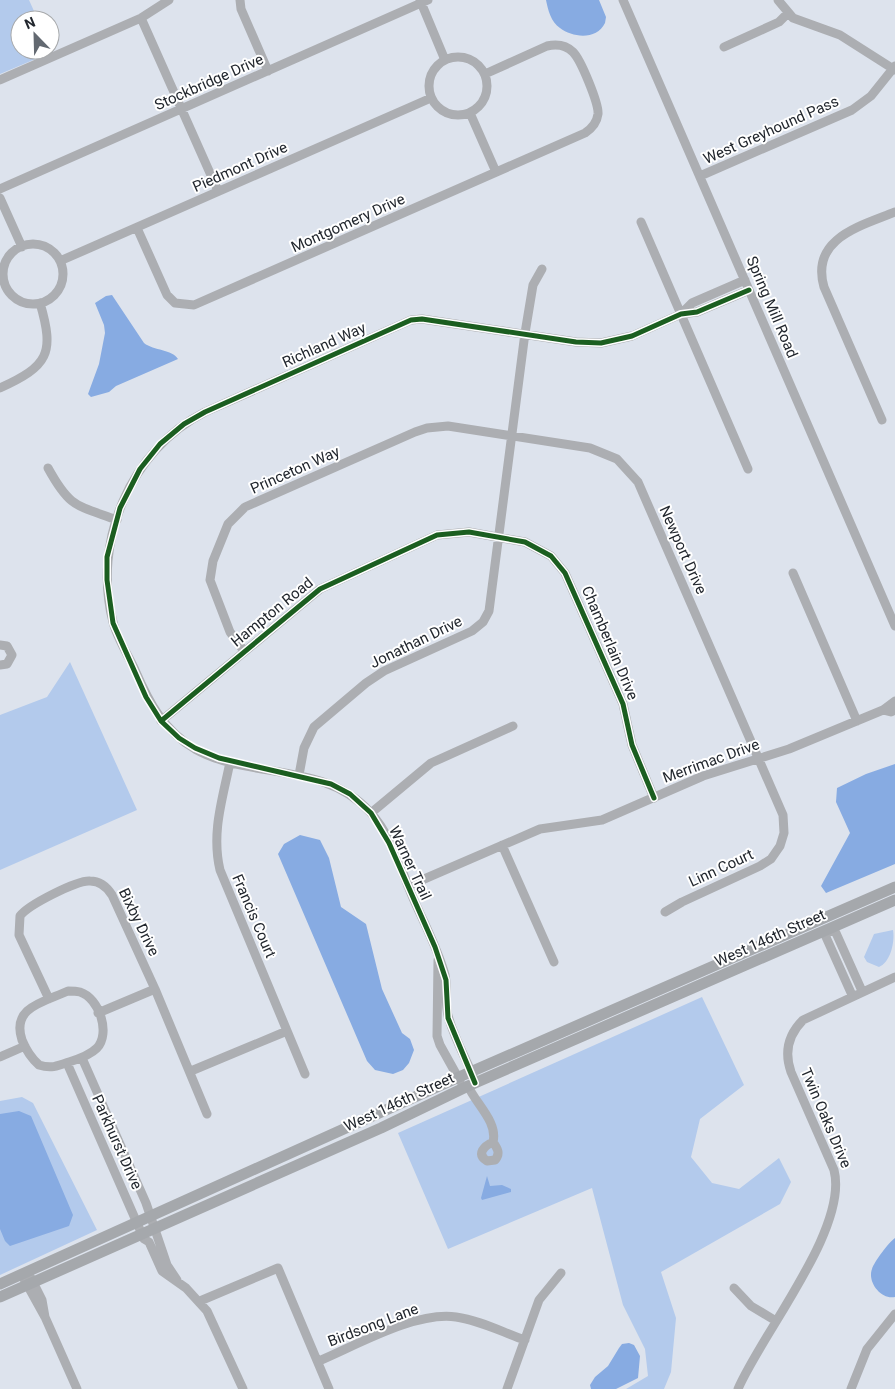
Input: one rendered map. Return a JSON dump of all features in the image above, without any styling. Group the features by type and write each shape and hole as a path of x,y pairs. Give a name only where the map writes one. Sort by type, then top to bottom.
{"main road":[{"name":"West 146th Street","path":"0,1297 30,1284 146,1224 458,1078 469,1083 686,992 826,924 895,887"},
{"name":"West 146th Street","path":"0,1284 382,1128 469,1083 682,981 826,924 895,900"},
{"path":"682,981 686,992"}],"street":[{"path":"0,80 141,18 169,0"},
{"path":"240,0 241,9 268,71"},
{"name":"Spring Mill Road","path":"623,0 895,626"},
{"path":"778,0 788,13 799,21 840,35 894,68"},
{"path":"423,1 446,60"},
{"name":"Stockbridge Drive","path":"0,189 423,1"},
{"path":"724,48 779,22 788,13"},
{"path":"141,18 218,191"},
{"name":"Montgomery Drive","path":"137,228 167,295 175,303 188,306 201,303 585,133 592,128 598,113 594,98 573,52 561,46 547,46 485,74"},
{"path":"454,57 467,59 477,64 485,74 487,87 484,100 470,113 457,116 445,113 431,98 428,87 432,72 446,60 454,57"},
{"name":"West Greyhound Pass","path":"700,176 852,110 871,96 894,68"},
{"name":"Piedmont Drive","path":"60,261 431,98"},
{"path":"470,113 496,172"},
{"path":"0,198 22,247"},
{"path":"882,420 824,287 822,268 830,246 841,236 895,212"},
{"path":"641,222 748,469"},
{"path":"32,244 44,246 53,252 60,261 63,272 60,287 52,297 40,303 20,300 3,287 7,260 22,247 32,244"},
{"name":"Jonathan Drive","path":"299,775 304,748 314,727 358,689 384,671 466,634 482,622 491,604 525,333 533,286 542,269"},
{"path":"681,314 692,304 745,280"},
{"name":"Richland Way","path":"136,673 113,623 107,580 107,556 120,508 140,469 160,444 184,424 214,408 411,320 422,319 576,342 601,343 632,336 681,314 697,312 749,290"},
{"path":"0,388 30,373 43,357 48,340 40,303"},
{"name":"Princeton Way","path":"244,651 230,632 210,580 213,561 224,533 228,524 240,511 427,428 448,426 512,436"},
{"name":"Newport Drive","path":"512,436 599,450 617,459 632,472 648,503 759,758"},
{"path":"48,468 58,488 72,503 117,520"},
{"name":"Hampton Road","path":"161,721 320,589 387,557 447,533 469,532 500,537"},
{"name":"Chamberlain Drive","path":"500,537 525,542 538,547 556,561 566,573 623,704 632,745 654,798"},
{"path":"793,573 857,721"},
{"path":"0,645 7,646 12,655 8,664 0,665"},
{"name":"Warner Trail","path":"136,673 146,697 161,721 195,748 230,762 299,775 342,788 371,813 382,828 446,980 440,1045 458,1078"},
{"name":"Merrimac Drive","path":"408,886 502,844 549,826 602,820 703,776 800,745 884,710 895,701"},
{"name":"Merrimac Drive","path":"884,710 891,712 895,710"},
{"path":"371,813 431,763 513,726"},
{"name":"Linn Court","path":"665,912 682,902 760,866 771,858 780,846 784,833 783,815 759,758"},
{"name":"Francis Court","path":"230,762 216,830 217,858 223,880 305,1074"},
{"path":"502,844 554,962"},
{"name":"Bixby Drive","path":"49,999 19,935 19,920 22,912 31,905 87,881 101,884 110,892 155,988 207,1114"},
{"path":"826,924 836,933 857,993"},
{"name":"Twin Oaks Drive","path":"738,1389 825,1232 837,1191 834,1170 788,1064 789,1042 803,1020 857,993 895,977"},
{"path":"98,1013 155,988"},
{"path":"68,991 79,992 93,1002 98,1013 104,1027 103,1038 98,1048 82,1058 56,1067 39,1065 25,1046 19,1029 21,1018 31,1007 68,991"},
{"name":"Warner Trail","path":"442,1010 476,1103 493,1126 493,1142"},
{"path":"190,1071 287,1031"},
{"path":"0,1057 25,1046"},
{"name":"Parkhurst Drive","path":"82,1058 146,1203 146,1224"},
{"name":"Parkhurst Drive","path":"67,1064 146,1224"},
{"path":"146,1224 176,1280 200,1301 217,1329 243,1389"},
{"path":"200,1301 278,1268 319,1361 329,1389"},
{"path":"25,1273 77,1389"},
{"path":"507,1389 539,1300 562,1273"},
{"path":"734,1288 751,1306 776,1321"},
{"path":"851,1389 867,1349 895,1314"},
{"name":"Birdsong Lane","path":"319,1361 412,1321 440,1316 467,1319 524,1340"}],"shaded area":[{"path":"0,0 29,0 34,10 10,10 10,60 33,60 0,74"},
{"path":"546,0 599,0 606,17 605,23 601,29 591,35 571,34 554,22"},
{"path":"112,295 144,343 172,353 178,359 116,386 109,392 91,397 88,394 99,364 105,333 104,325 95,303 106,296"},
{"path":"70,662 137,810 0,870 0,715 47,697"},
{"path":"895,764 895,864 826,893 821,886 850,833 836,802 837,788 866,774"},
{"path":"300,835 320,840 329,858 341,907 366,924 382,989 402,1033 410,1039 414,1050 409,1063 403,1070 393,1074 375,1070 367,1061 278,854 284,844"},
{"path":"893,930 893,945 887,961 879,967 867,962 864,957 874,934"},
{"path":"702,997 744,1085 700,1119 691,1157 712,1183 739,1189 779,1158 791,1182 780,1204 661,1272 676,1318 671,1372 664,1389 626,1389 648,1376 645,1349 623,1305 592,1188 448,1249 398,1133"},
{"path":"22,1097 33,1103 97,1230 0,1275 0,1101"},
{"path":"19,1111 31,1116 73,1215 69,1226 10,1246 5,1241 0,1229 0,1114"},
{"path":"487,1176 490,1186 502,1185 511,1189 511,1192 482,1200"},
{"path":"895,1238 895,1297 890,1297 885,1296 876,1289 871,1274 873,1266 879,1257"},
{"path":"629,1343 634,1345 640,1356 638,1378 616,1389 591,1389 590,1385 595,1377 608,1366 622,1344"}],"cycle path":[{"path":"475,1083 448,1018 446,980 435,947 389,843 371,813 350,794 331,784 219,758 195,748 179,738 161,721 146,697 113,623 107,580 107,557 120,508 140,469 160,444 184,424 205,412 411,320 422,319 576,342 601,343 632,336 681,314 697,312 749,290"},
{"path":"161,721 320,589 437,535 469,532 525,542 551,556 565,573 623,704 632,745 654,798"}]}
